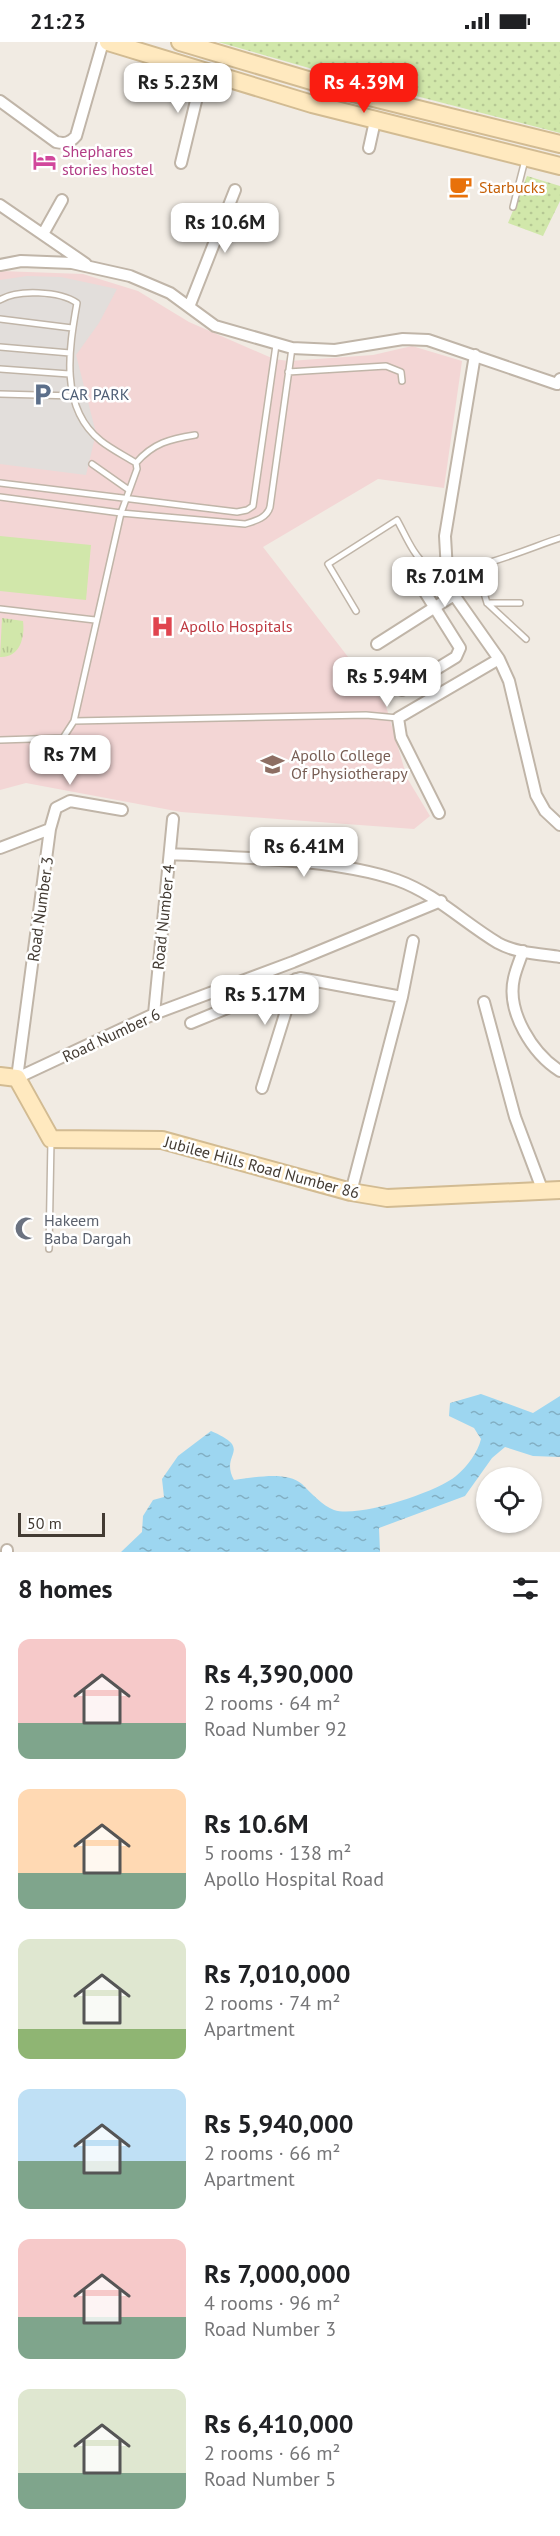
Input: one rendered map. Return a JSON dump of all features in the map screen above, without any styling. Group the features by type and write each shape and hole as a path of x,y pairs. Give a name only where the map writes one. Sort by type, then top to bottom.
{"main road":[{"path":"108,42 346,113 560,166"},
{"path":"180,42 349,92 560,144"},
{"path":"346,113 349,92"},
{"path":"0,1076 17,1078 51,1139"},
{"name":"Jubilee Hills Road Number 86","path":"51,1139 162,1140 351,1192 387,1198 542,1189 560,1190"}],"street":[{"path":"0,101 56,142 73,141 103,42"},
{"path":"180,163 203,72"},
{"path":"369,148 375,120"},
{"path":"189,307 235,190"},
{"path":"43,234 62,200"},
{"path":"0,205 90,267"},
{"path":"0,265 21,261 72,263 141,280 170,293 215,326 276,345 335,350 403,339 428,340 559,384"},
{"path":"475,355 446,536 447,571 454,595 499,659 513,696 536,795 545,811 560,825"},
{"path":"402,690 459,652 458,642 423,589"},
{"path":"377,644 454,595"},
{"path":"439,813 401,737 398,718 499,659"},
{"path":"414,683 426,701"},
{"name":"Road Number 3","path":"17,1078 50,828 56,808 70,801 122,810"},
{"name":"Road Number 4","path":"154,1014 173,819"},
{"path":"0,848 50,828"},
{"path":"170,854 345,868 397,880 441,901 498,943 524,951 560,957"},
{"name":"Road Number 6","path":"17,1078 154,1014 293,962 441,901"},
{"path":"351,1192 402,997 413,941"},
{"path":"524,951 513,980 513,1002 536,1050 560,1071"},
{"path":"190,1023 305,977 402,997"},
{"path":"262,1088 296,980"},
{"path":"484,1002 515,1117 542,1189"}],"lane":[{"path":"513,207 526,158"},
{"path":"0,300 8,295 69,297 77,303 72,328 69,374 80,413 100,440 136,463 137,469 121,513 74,721 63,738 0,740"},
{"path":"0,319 72,328"},
{"path":"0,483 237,512 247,510 252,506 276,345"},
{"path":"0,347 70,353"},
{"path":"0,497 121,513 245,524 256,521 268,512 292,348"},
{"path":"288,372 386,366 401,372 402,381"},
{"path":"0,369 69,374"},
{"path":"0,394 75,396"},
{"path":"136,463 148,449 169,440 195,435"},
{"path":"92,464 129,490"},
{"path":"356,611 328,564 397,520 416,556 429,568 447,571 476,566 560,538"},
{"path":"476,566 487,603 526,639"},
{"path":"487,603 520,603"},
{"path":"0,609 95,620"},
{"path":"74,721 366,715 398,718"},
{"path":"49,1248 51,1139"}],"shaded area":[{"name":"Apollo Hospitals","path":"0,271 83,274 138,291 189,322 274,359 289,361 373,355 412,346 462,361 444,488 378,479 263,547 386,706 407,778 430,816 414,829 181,812 26,783 0,790"},
{"name":"CAR PARK","path":"27,276 61,277 117,289 99,323 76,355 96,433 86,475 0,464 0,280"}],"green space":[{"path":"218,42 560,42 560,133 323,72"},
{"path":"527,176 560,186 560,201 543,236 508,223"},
{"path":"0,536 91,545 86,600 0,591"},
{"path":"2,618 23,621 23,627 22,640 17,650 0,657"}],"water":[{"path":"481,1394 533,1413 560,1396 560,1457 533,1456 505,1447 486,1467 476,1467 476,1481 465,1496 379,1528 380,1552 121,1552 142,1532 143,1516 153,1500 164,1497 162,1479 178,1456 211,1431 224,1437 234,1448 230,1464 234,1480 269,1476 287,1477 302,1484 321,1502 334,1510 361,1510 416,1496 456,1476 468,1464 481,1439 474,1428 449,1416 450,1403"}],"place":[{"name":"Shephares stories hostel","path":"44,160"},
{"name":"Starbucks","path":"461,187"},
{"name":"CAR PARK","path":"43,394"},
{"name":"Apollo Hospitals","path":"162,626"},
{"name":"Apollo College Of Physiotherapy","path":"273,764"},
{"name":"Hakeem Baba Dargah","path":"26,1229"}]}
